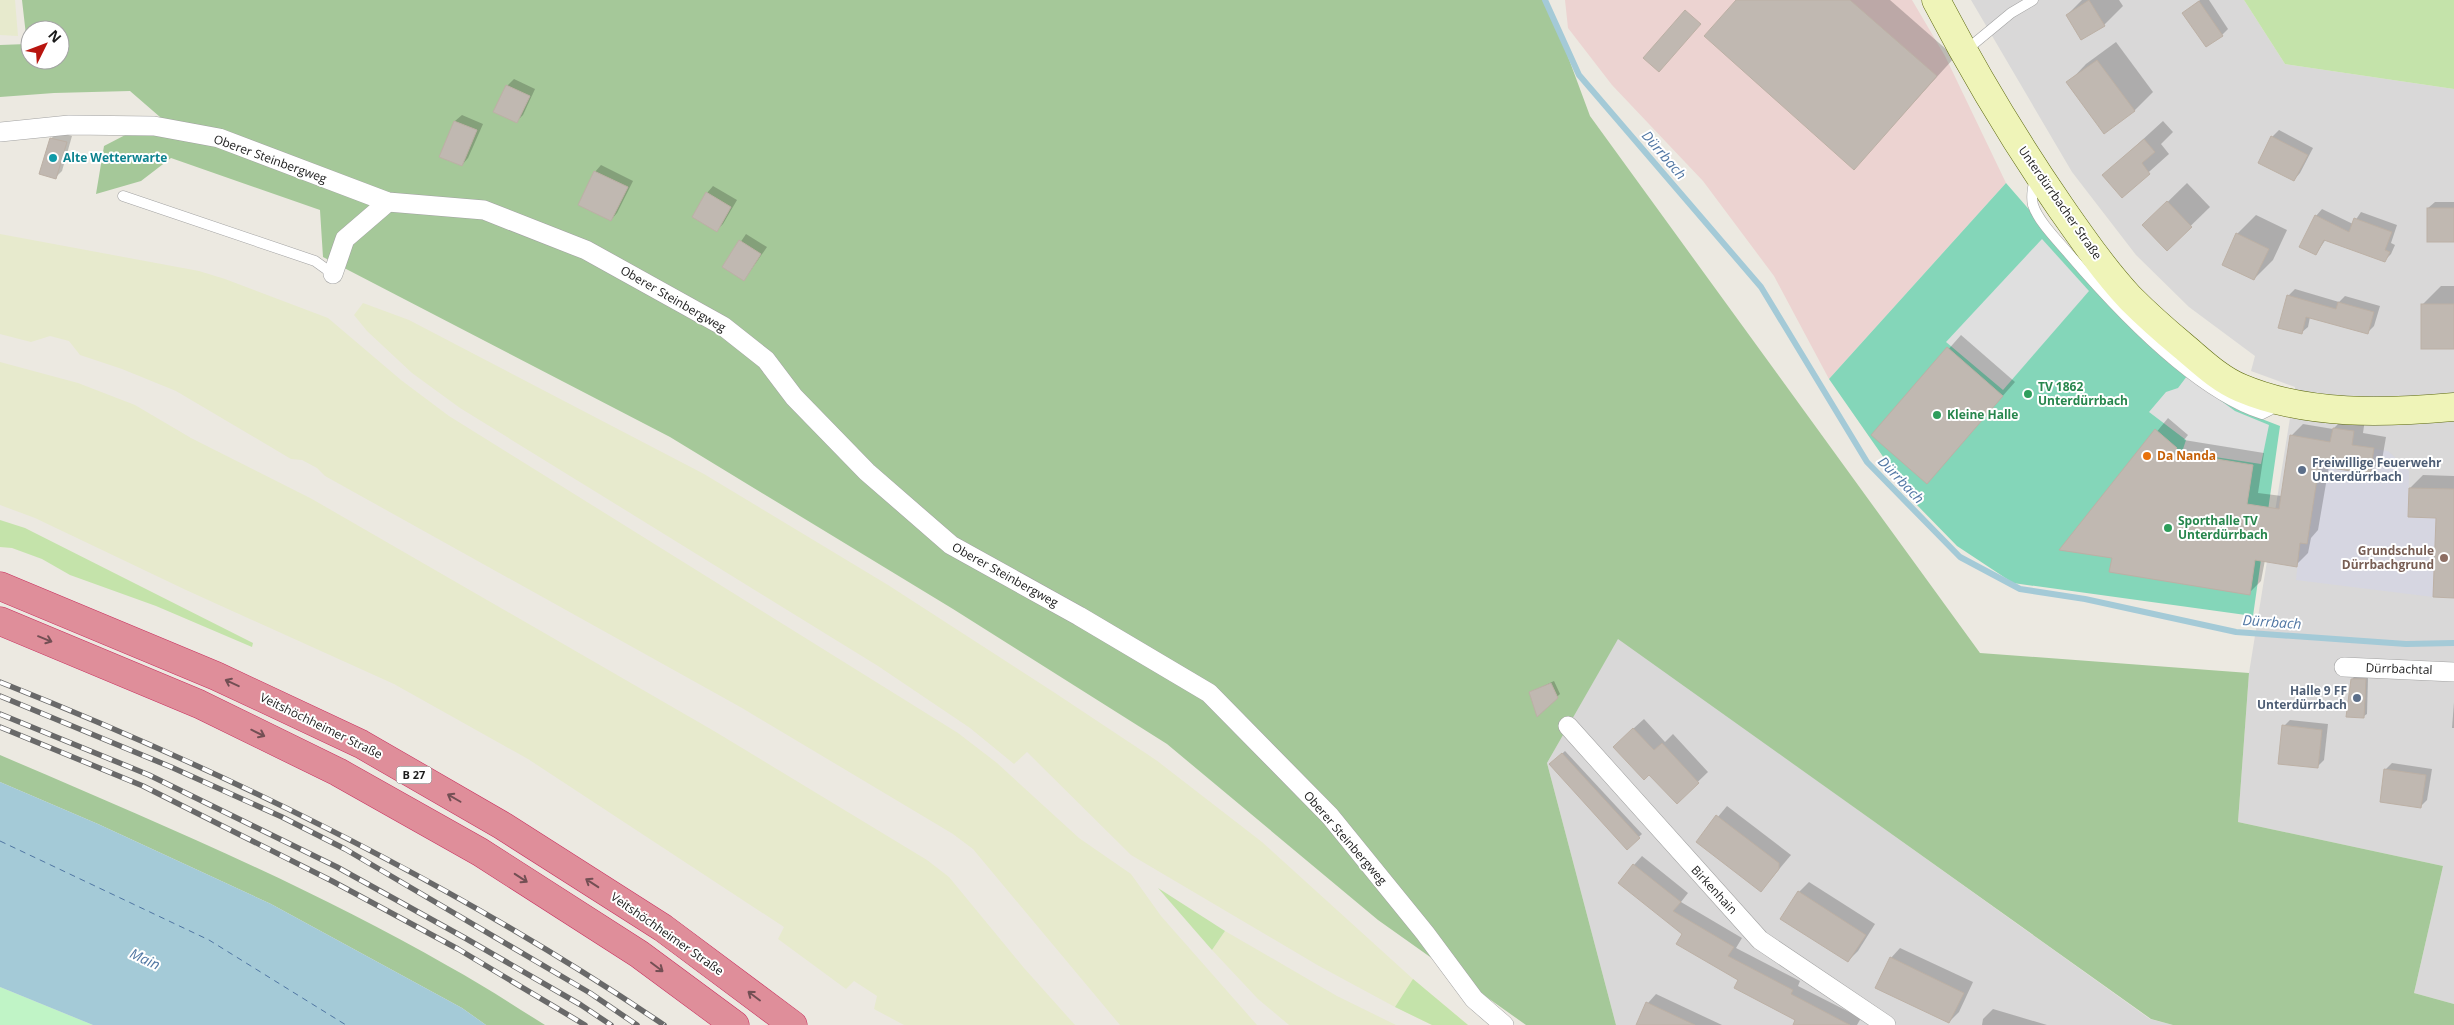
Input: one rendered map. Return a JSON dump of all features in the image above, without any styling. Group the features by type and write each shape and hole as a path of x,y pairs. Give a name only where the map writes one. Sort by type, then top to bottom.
{"highway":[{"name":"Veitshöchheimer Straße","path":"0,586 216,676 360,744 503,826 663,928 793,1025"},
{"path":"0,621 199,704 338,772 480,852 640,954 734,1025"}],"street":[{"name":"Unterdürrbacher Straße","path":"1936,0 1964,52 2036,172 2085,243 2130,297 2214,372 2239,388 2275,400 2301,405 2408,411 2454,407"},
{"name":"Oberer Steinbergweg","path":"0,132 70,124 154,126 220,138 388,202 484,210 586,250 723,326 766,360 794,397 867,472 951,545 1080,616 1209,693 1330,816 1425,933 1474,999 1504,1025"},
{"path":"333,274 345,239 388,202"},
{"name":"Dürrbachtal","path":"2344,667 2454,672"},
{"name":"Birkenhain","path":"1568,726 1760,940 1886,1025"}],"lane":[{"path":"1964,52 2011,13 2033,0"},
{"path":"123,196 315,261 333,274"}],"shaded area":[{"path":"1565,0 1912,0 1945,56 2006,183 1829,379 1774,276 1703,181 1612,85 1568,28"},
{"path":"1971,0 2244,0 2285,64 2454,89 2454,1004 2414,993 2443,866 2238,822 2249,673 2295,387 2251,371 2255,356 2189,307 2136,255 2072,172"},
{"path":"2042,239 2089,291 2003,390 1946,342"},
{"path":"2187,376 2235,411 2269,425 2261,464 2182,452 2186,440 2149,412 2166,392 2178,388"},
{"path":"2374,449 2388,451 2409,471 2408,517 2436,518 2433,597 2296,580 2300,543 2312,511 2319,466 2370,474"},
{"path":"1618,638 2150,1019 2173,1025 1616,1025 1547,763"}],"green space":[{"path":"0,0 15,0 18,36 0,35"},
{"path":"22,0 1547,0 1590,116 1980,653 2249,673 2238,822 2443,866 2414,993 2454,1004 2454,1025 2173,1025 2151,1019 1618,639 1547,763 1616,1025 1526,1025 1378,920 1167,744 953,609 670,437 323,257 320,210 171,158 141,181 96,194 104,146 160,117 130,91 54,93 0,97 0,45 20,44 20,70 70,70 70,20 24,20"},
{"path":"2244,0 2454,0 2454,89 2285,64"},
{"name":"TV 1862 Unterdürrbach","path":"2006,183 2101,292 2181,368 2236,409 2280,426 2253,616 2013,583 1957,546 1916,504 1829,379"},
{"path":"0,234 199,271 328,318 401,380 449,416 958,733 997,763 1079,838 1131,874 1161,916 1257,1025 1120,1025 973,849 953,834 742,708 325,476 317,468 302,460 291,459 176,391 122,369 80,355 69,341 50,336 31,342 0,334"},
{"path":"363,303 409,320 704,474 888,585 1052,691 1156,760 1262,842 1413,979 1468,1025 1432,1025 1395,1007 1319,966 1131,855 1027,752 1014,764 970,728 878,666 460,408 412,373 367,331 354,315"},
{"path":"0,362 78,383 135,405 191,438 312,499 714,731 927,860 949,877 1024,968 1075,1025 904,1025 874,1009 877,996 854,981 846,989 778,939 784,927 528,759 394,684 186,590 35,518 0,505"},
{"path":"0,520 25,528 253,643 252,647 156,606 70,575 42,559 12,548 0,547"},
{"path":"0,755 283,880 394,936 460,973 545,1025 486,1025 462,1008 271,904 98,824 0,782"},
{"path":"1158,888 1225,931 1212,950"},
{"path":"1225,931 1337,996 1396,1025 1289,1025 1258,999 1212,950"},
{"path":"1413,979 1468,1025 1432,1025 1395,1007"},
{"path":"0,987 93,1025 0,1025"}],"water":[{"name":"Main","path":"0,782 98,824 271,904 462,1008 486,1025 93,1025 0,987"}],"building":[{"path":"1736,0 1850,0 1937,76 1854,170 1704,36"},
{"path":"2089,0 2105,26 2081,40 2066,15"},
{"path":"2199,1 2223,36 2206,47 2182,13"},
{"path":"1685,10 1701,24 1659,72 1643,58"},
{"path":"2097,60 2135,111 2104,134 2066,82"},
{"path":"506,85 530,96 517,123 493,112"},
{"path":"454,121 477,130 462,166 439,157"},
{"path":"2271,136 2308,155 2294,181 2258,163"},
{"name":"Alte Wetterwarte","path":"50,138 67,142 56,179 39,174"},
{"path":"2144,139 2155,152 2142,163 2150,174 2122,198 2102,175"},
{"path":"594,171 628,187 611,221 578,205"},
{"path":"706,192 731,207 717,232 692,217"},
{"path":"2167,201 2192,227 2167,251 2142,225"},
{"path":"2427,208 2454,208 2454,242 2427,242"},
{"path":"2315,215 2349,232 2354,218 2392,232 2385,250 2390,252 2385,262 2324,240 2316,255 2299,247"},
{"path":"2236,233 2269,249 2254,280 2222,265"},
{"path":"739,240 761,254 744,281 722,267"},
{"path":"2287,295 2336,309 2338,302 2374,312 2368,334 2306,317 2302,334 2278,328"},
{"path":"2421,304 2454,304 2454,349 2421,349"},
{"name":"Kleine Halle","path":"1947,347 2003,396 1927,484 1871,435"},
{"name":"Sporthalle TV Unterdürrbach","path":"2333,428 2354,431 2352,445 2374,448 2370,474 2319,466 2307,544 2300,543 2297,567 2255,560 2250,595 2109,572 2112,558 2059,550 2155,429 2177,448 2174,452 2253,465 2247,504 2279,509 2290,435 2330,442"},
{"name":"Grundschule Dürrbachgrund","path":"2409,488 2454,489 2454,598 2433,597 2436,518 2408,517"},
{"name":"Halle 9 FF Unterdürrbach","path":"2351,679 2366,679 2364,718 2346,717"},
{"path":"1551,683 1558,698 1537,717 1529,692"},
{"path":"2282,725 2322,730 2318,768 2278,764"},
{"path":"1633,728 1654,750 1662,743 1699,783 1677,804 1649,775 1644,780 1613,747"},
{"path":"1562,753 1640,838 1627,850 1549,764"},
{"path":"2384,769 2426,775 2421,808 2380,802"},
{"path":"1716,815 1779,863 1779,869 1761,892 1696,842"},
{"path":"1633,864 1681,902 1673,911 1734,947 1728,956 1793,990 1791,994 1850,1025 1793,1025 1795,1020 1734,988 1738,980 1676,944 1682,934 1618,883"},
{"path":"1798,891 1866,935 1848,962 1780,919"},
{"path":"1890,957 1964,993 1949,1023 1875,988"},
{"path":"1646,1002 1695,1025 1636,1025"}],"waterway":[{"name":"Dürrbach","path":"1545,0 1579,75 1761,287 1867,462 1960,557 2020,589 2085,599 2236,632 2406,644 2454,643"}],"ferry route":[{"path":"0,841 209,940 346,1025"}],"railway":[{"path":"0,682 87,717 173,755 341,836 424,879 506,925 664,1025"},
{"path":"0,696 171,767 282,817 345,849 590,993 637,1025"},
{"path":"0,714 149,775 337,867 465,938 581,1005 611,1025"},
{"path":"0,727 143,786 332,881 458,949 585,1025"}],"place":[{"name":"Alte Wetterwarte","path":"53,158"},
{"name":"TV 1862 Unterdürrbach","path":"2028,394"},
{"name":"Kleine Halle","path":"1937,415"},
{"name":"Da Nanda","path":"2147,456"},
{"name":"Freiwillige Feuerwehr Unterdürrbach","path":"2302,470"},
{"name":"Sporthalle TV Unterdürrbach","path":"2168,528"},
{"name":"Grundschule Dürrbachgrund","path":"2444,558"},
{"name":"Halle 9 FF Unterdürrbach","path":"2357,698"}]}
